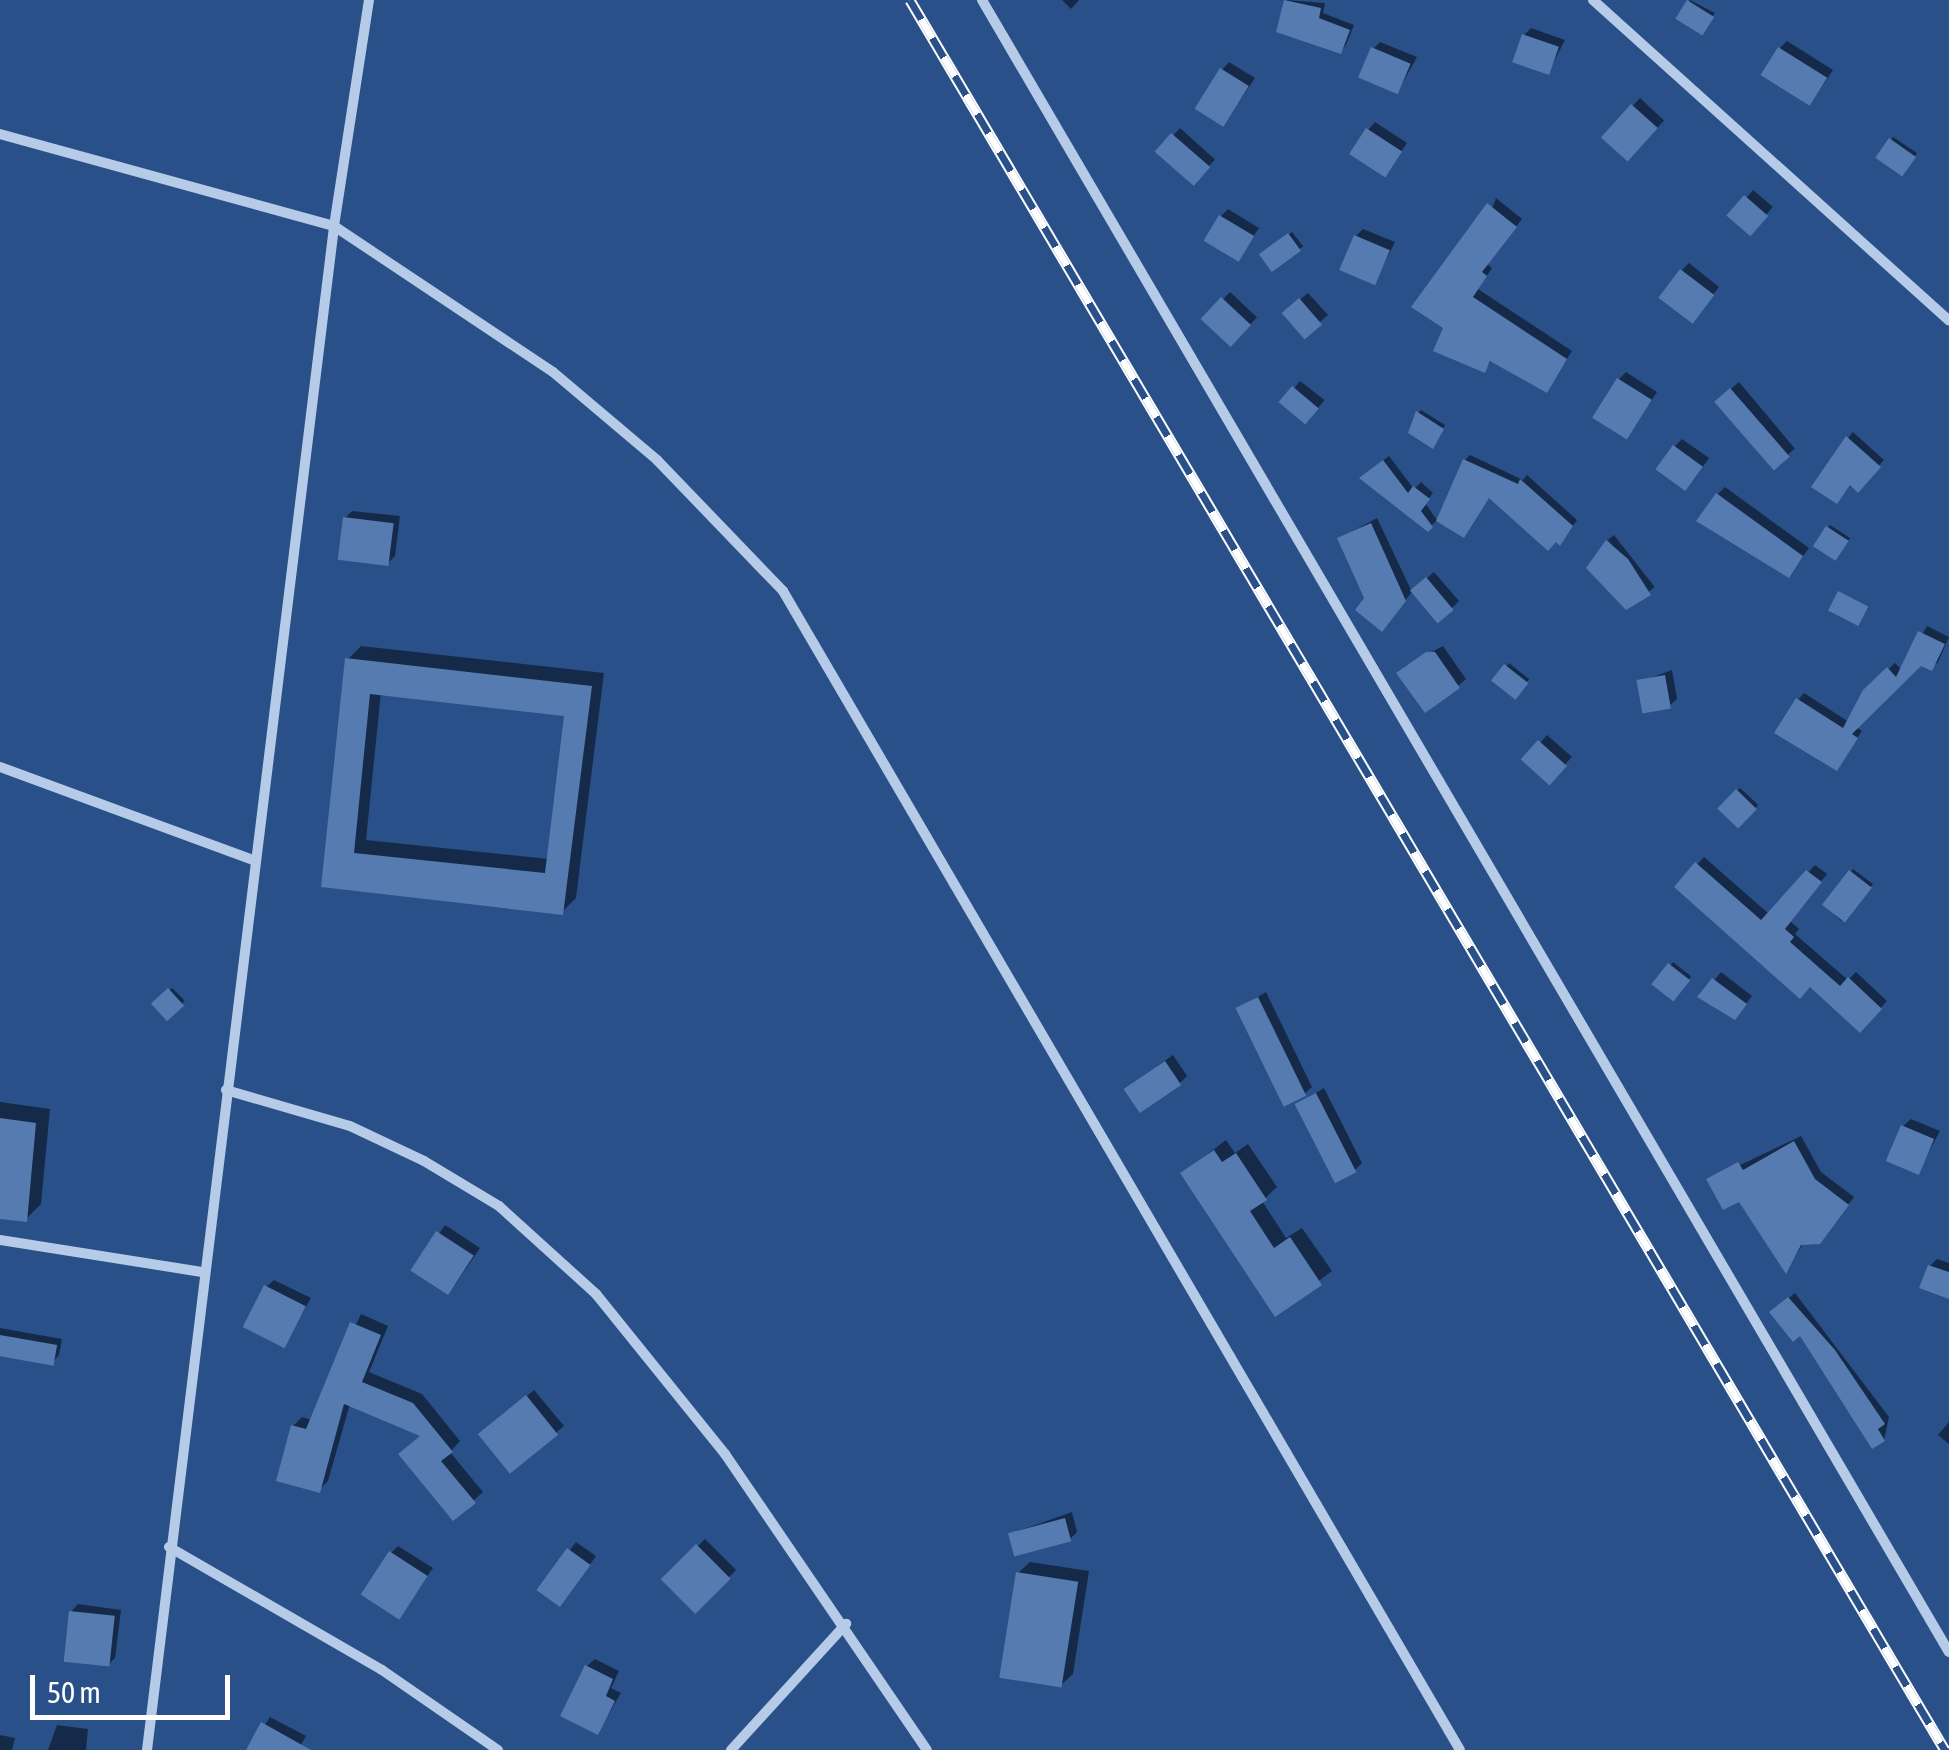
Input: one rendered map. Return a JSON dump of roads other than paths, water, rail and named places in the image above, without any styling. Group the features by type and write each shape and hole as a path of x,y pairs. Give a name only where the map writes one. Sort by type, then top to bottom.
{"street":[{"path":"147,1750 334,226 369,0"},
{"path":"982,0 1949,1652"},
{"path":"1594,0 1949,321"},
{"path":"0,134 334,226 553,372 657,460 783,591 1460,1750"},
{"path":"0,767 255,861"},
{"path":"226,1090 350,1126 499,1206 596,1294 726,1454 846,1624 927,1750"},
{"path":"0,1240 204,1272"},
{"path":"169,1547 382,1670 498,1750"},
{"path":"730,1750 846,1624"}],"railway":[{"path":"910,0 1945,1750"}]}
